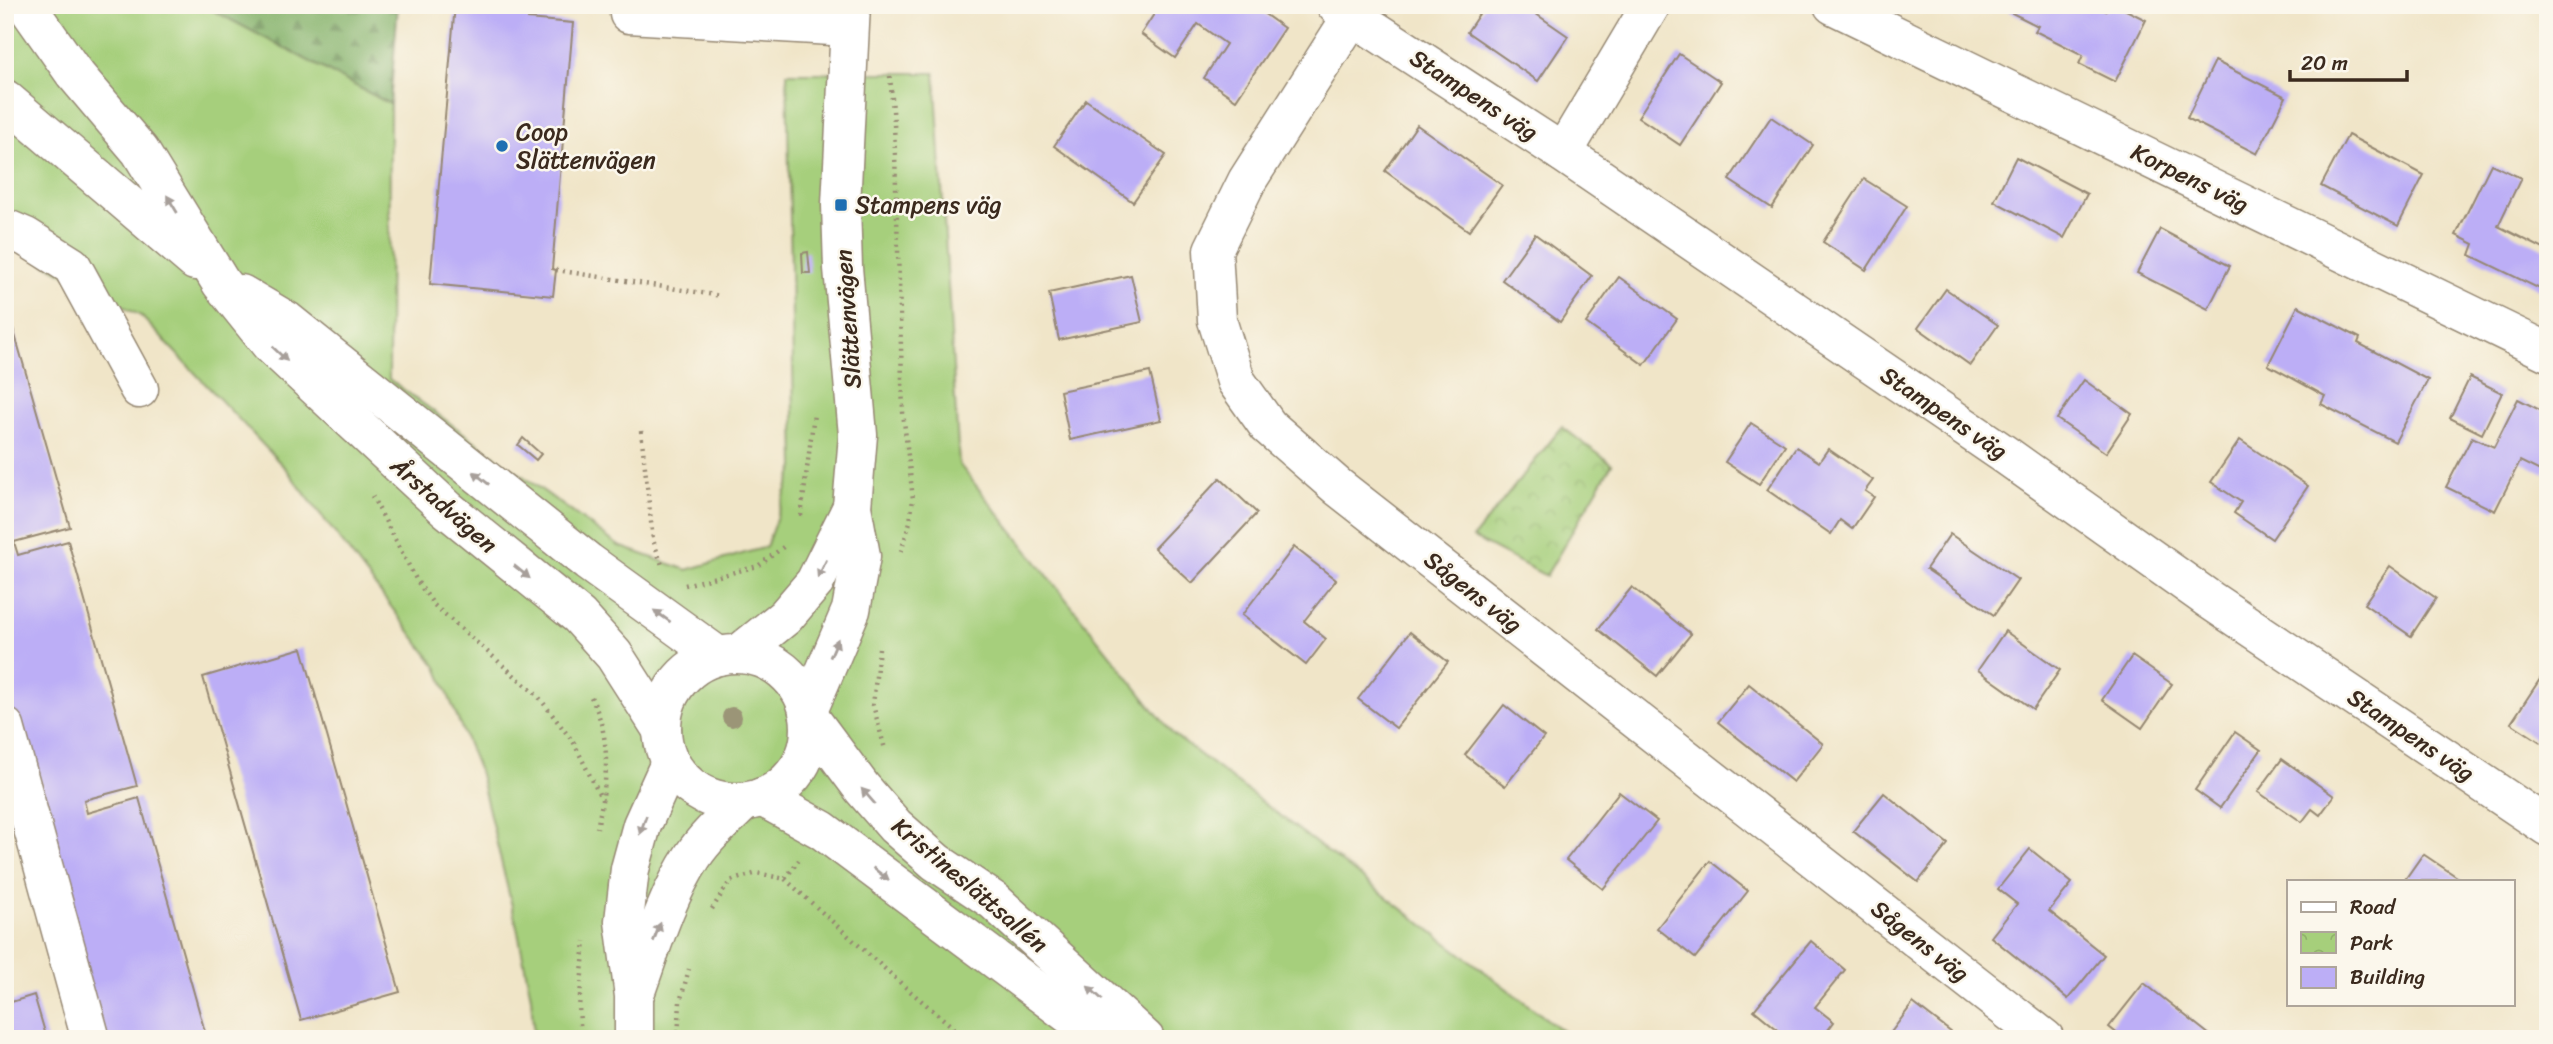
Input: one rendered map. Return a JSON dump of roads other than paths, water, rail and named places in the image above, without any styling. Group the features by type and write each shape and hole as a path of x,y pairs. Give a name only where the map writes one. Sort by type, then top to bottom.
{"street":[{"path":"26,5 74,73 140,151 220,283"},
{"path":"1563,153 1651,5"},
{"name":"Korpens väg","path":"1833,5 2548,352"},
{"name":"Stampens väg","path":"1344,11 1563,153 1996,448 2210,600 2548,827"},
{"name":"Sågens väg","path":"1344,11 1247,181 1213,250 1217,320 1236,381 1268,426 1338,487 2045,1039"},
{"path":"629,14 850,16"},
{"name":"Slättenvägen","path":"809,715 850,610 861,556 852,507 858,435 843,268 841,205 850,16"},
{"name":"Årstadvägen","path":"5,99 220,283 270,344 447,509 579,616 614,655 666,746"},
{"path":"5,228 26,237 72,266 139,389"},
{"name":"Årstadvägen","path":"220,283 287,321 492,486 664,602 729,655"},
{"name":"Slättenvägen","path":"729,655 785,617 815,582 852,507"},
{"path":"634,996 674,890 693,856 713,831 753,800 784,785 800,766 809,743 809,715 799,689 784,671 763,658 729,655 695,665 677,683 666,705 666,746 630,869 624,921 634,996 634,1039"},
{"name":"Kristineslättsallén","path":"809,715 862,788 895,826 936,862 994,901 1145,1039"},
{"path":"5,727 90,1036"},
{"path":"666,746 689,785 715,799 753,800"},
{"name":"Kristineslättsallén","path":"753,800 822,831 1102,1039"}],"place":[{"name":"Coop Slättenvägen","path":"502,146"},
{"name":"Stampens väg","path":"841,205"}]}
